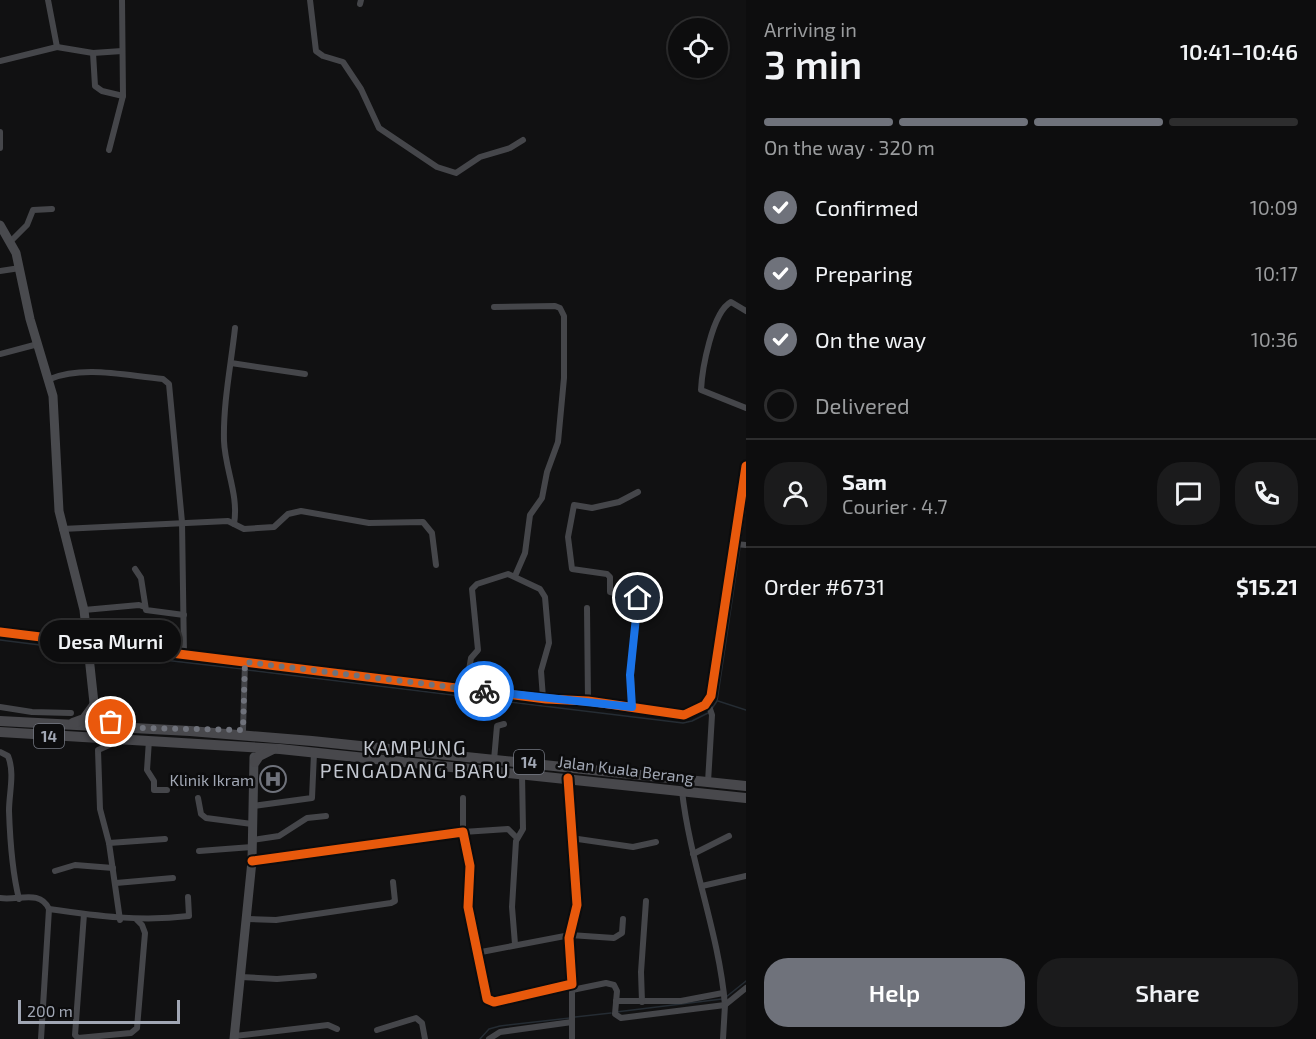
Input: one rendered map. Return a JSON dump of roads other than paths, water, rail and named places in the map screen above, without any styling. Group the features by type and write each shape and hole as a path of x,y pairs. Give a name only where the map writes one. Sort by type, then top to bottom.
{"highway":[{"path":"53,725 84,719 95,704 111,722 139,728"},
{"path":"32,718 36,728 47,729 49,736"},
{"name":"Jalan Kuala Berang","path":"0,721 32,718 53,725 190,731 207,728 279,749 522,772 746,798"},
{"name":"Jalan Kuala Berang","path":"0,732 232,745 250,739 285,734 312,741 746,786"},
{"path":"232,745 244,751 252,763 263,753 279,749"}],"main road":[{"path":"0,225 11,241 20,268 38,344 50,379 53,396 57,491 62,529 84,610 90,645 97,738"},
{"path":"234,1038 252,861 253,785 250,739"}],"street":[{"path":"48,0 55,49"},
{"path":"109,150 123,96 122,0"},
{"path":"310,0 316,51 323,56 343,62 361,89 379,128 437,167 456,173 480,157 510,148 523,140"},
{"path":"0,61 55,49 93,52 122,51"},
{"path":"93,52 95,86 102,91 123,96"},
{"path":"0,132 0,148"},
{"path":"11,241 27,225 33,210 52,209"},
{"path":"0,271 20,268"},
{"path":"746,310 731,302 720,314 712,334 700,390 746,408"},
{"path":"494,307 555,306 560,308 564,316 564,378 558,442 547,472 542,498 530,515 525,552 514,576"},
{"path":"234,524 233,479 224,437 235,328"},
{"path":"0,354 38,344"},
{"path":"231,363 305,374"},
{"path":"50,379 72,373 87,373 167,381 182,522 184,655"},
{"path":"708,782 712,715 709,704 740,544 746,466"},
{"path":"632,707 630,675 638,598 610,592 610,578 607,574 572,569 568,537 574,506 592,508 619,502 638,492"},
{"path":"62,529 228,521 244,529 274,527 288,514 302,511 369,523 423,522 432,533 436,565"},
{"path":"135,568 141,578 145,607 150,612 184,615"},
{"path":"466,688 471,658 477,650 472,589 477,584 504,574 514,576 540,589 545,597 549,643 541,671 543,698"},
{"path":"84,610 145,607"},
{"path":"587,608 588,701"},
{"path":"0,632 245,664 543,698 588,701 684,715 709,704"},
{"path":"245,664 250,739"},
{"path":"0,707 32,718 71,713"},
{"path":"494,760 497,726 504,724"},
{"path":"120,920 109,843 100,808 98,750 123,739"},
{"path":"148,740 147,770 154,781 154,790 156,792 167,790"},
{"path":"0,752 8,756 11,768 9,810 14,878 19,899"},
{"path":"253,806 312,798 314,753"},
{"path":"515,944 512,907 517,838 524,829 522,772"},
{"path":"568,778 577,905 570,935 572,1039"},
{"path":"682,791 724,999 723,1039"},
{"path":"198,798 201,814 206,819 252,824"},
{"path":"463,798 463,832 469,854 468,907 485,994 490,1001 572,987 611,984 616,989 617,1016 625,1018 724,999 746,988"},
{"path":"199,851 252,844 279,836 307,818 326,816"},
{"path":"252,861 463,832 508,829 517,838"},
{"path":"693,854 729,836"},
{"path":"571,838 633,847 656,842"},
{"path":"109,843 165,839"},
{"path":"55,871 75,865 113,868"},
{"path":"702,886 746,876"},
{"path":"116,883 172,878"},
{"path":"247,920 270,921 391,903 394,901 393,882"},
{"path":"0,898 19,899 31,896 42,899 49,909 41,1039"},
{"path":"49,909 120,920 189,916 188,897"},
{"path":"642,1002 641,972 646,901"},
{"path":"84,914 75,1036 78,1038 107,1037 131,1033 137,1029 145,933 137,920"},
{"path":"477,952 570,935 618,937 622,933 623,919"},
{"path":"241,977 277,979 314,976"},
{"path":"616,1004 724,999"},
{"path":"377,1030 416,1018 421,1021 425,1039"},
{"path":"489,1039 500,1032 572,1019"},
{"path":"234,1038 328,1025 337,1029"}],"waterway":[{"path":"740,542 746,504"},
{"path":"711,710 717,701 740,547"},
{"path":"0,640 72,649 85,653"},
{"path":"93,654 102,653 243,669"},
{"path":"247,670 683,723 708,713"},
{"path":"718,701 746,710"},
{"path":"726,997 746,981"},
{"path":"616,1012 722,999"},
{"path":"575,1017 611,1013"},
{"path":"480,1039 489,1029 500,1026 570,1018"}],"place":[{"name":"Desa Murni","path":"111,722"},
{"name":"Klinik Ikram","path":"273,779"}],"district":[{"name":"KAMPUNG PENGADANG BARU","path":"415,758"}]}
